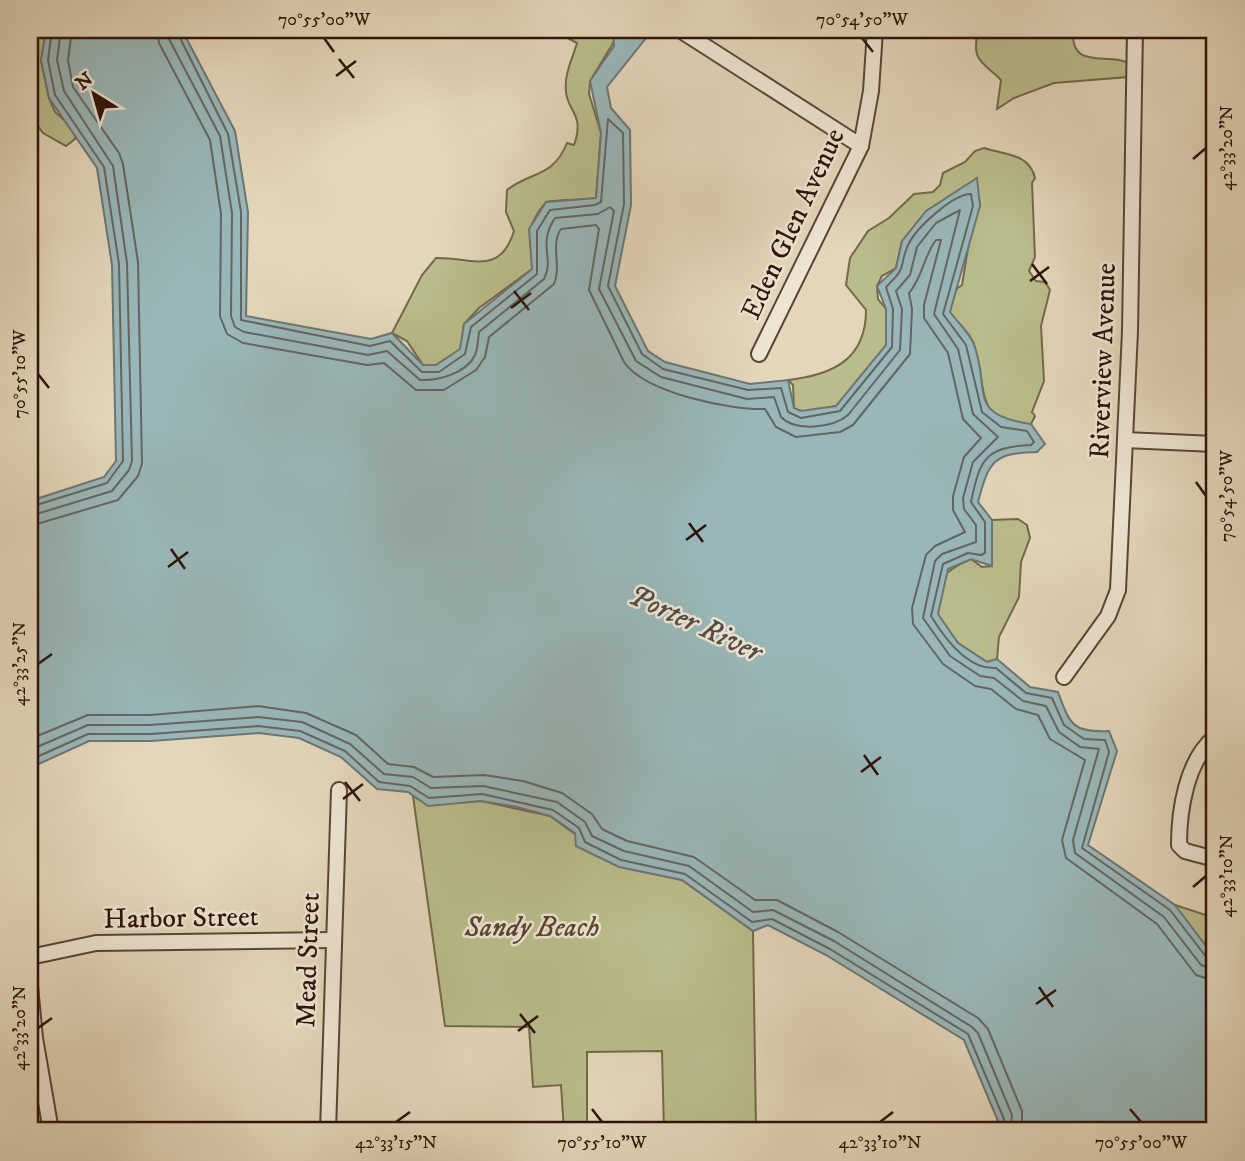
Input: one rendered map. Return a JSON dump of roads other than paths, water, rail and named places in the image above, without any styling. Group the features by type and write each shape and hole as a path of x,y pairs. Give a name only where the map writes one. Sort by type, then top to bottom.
{"street":[{"path":"681,30 861,146"},
{"name":"Eden Glen Avenue","path":"760,354 861,146 871,91 875,30"},
{"name":"Riverview Avenue","path":"1064,677 1108,616 1118,590 1125,440 1135,30"},
{"path":"1125,440 1215,444"},
{"path":"1215,737 1196,766 1179,816 1180,846 1185,851 1215,859"},
{"name":"Mead Street","path":"328,1131 339,790"},
{"name":"Harbor Street","path":"30,957 96,943 334,940"},
{"path":"30,986 35,1038 51,1131"}],"water":[{"name":"Porter River","path":"46,30 182,30 235,131 248,212 246,316 371,339 392,333 423,365 436,365 460,349 464,324 532,269 529,229 546,202 596,198 601,133 590,81 614,46 613,30 644,30 646,38 607,87 611,108 630,130 631,205 615,286 648,351 665,362 750,384 788,380 794,408 801,411 836,406 886,345 886,309 877,286 896,268 902,241 926,211 977,178 980,206 950,312 973,342 988,406 996,414 1010,420 1031,424 1045,444 1037,452 1002,457 990,468 978,502 992,520 992,566 971,559 948,569 938,614 958,643 987,662 997,659 1030,687 1058,692 1074,724 1087,730 1109,731 1117,751 1088,845 1175,905 1215,958 1215,1131 976,1131 998,1121 964,1040 826,955 768,925 753,931 682,880 619,867 576,846 575,833 550,816 481,801 428,806 408,792 377,789 341,757 299,738 259,733 151,741 89,741 30,768 30,501 104,477 116,461 112,265 97,168 49,98 41,60"}],"park label":[{"name":"Sandy Beach","path":"532,927"}]}
